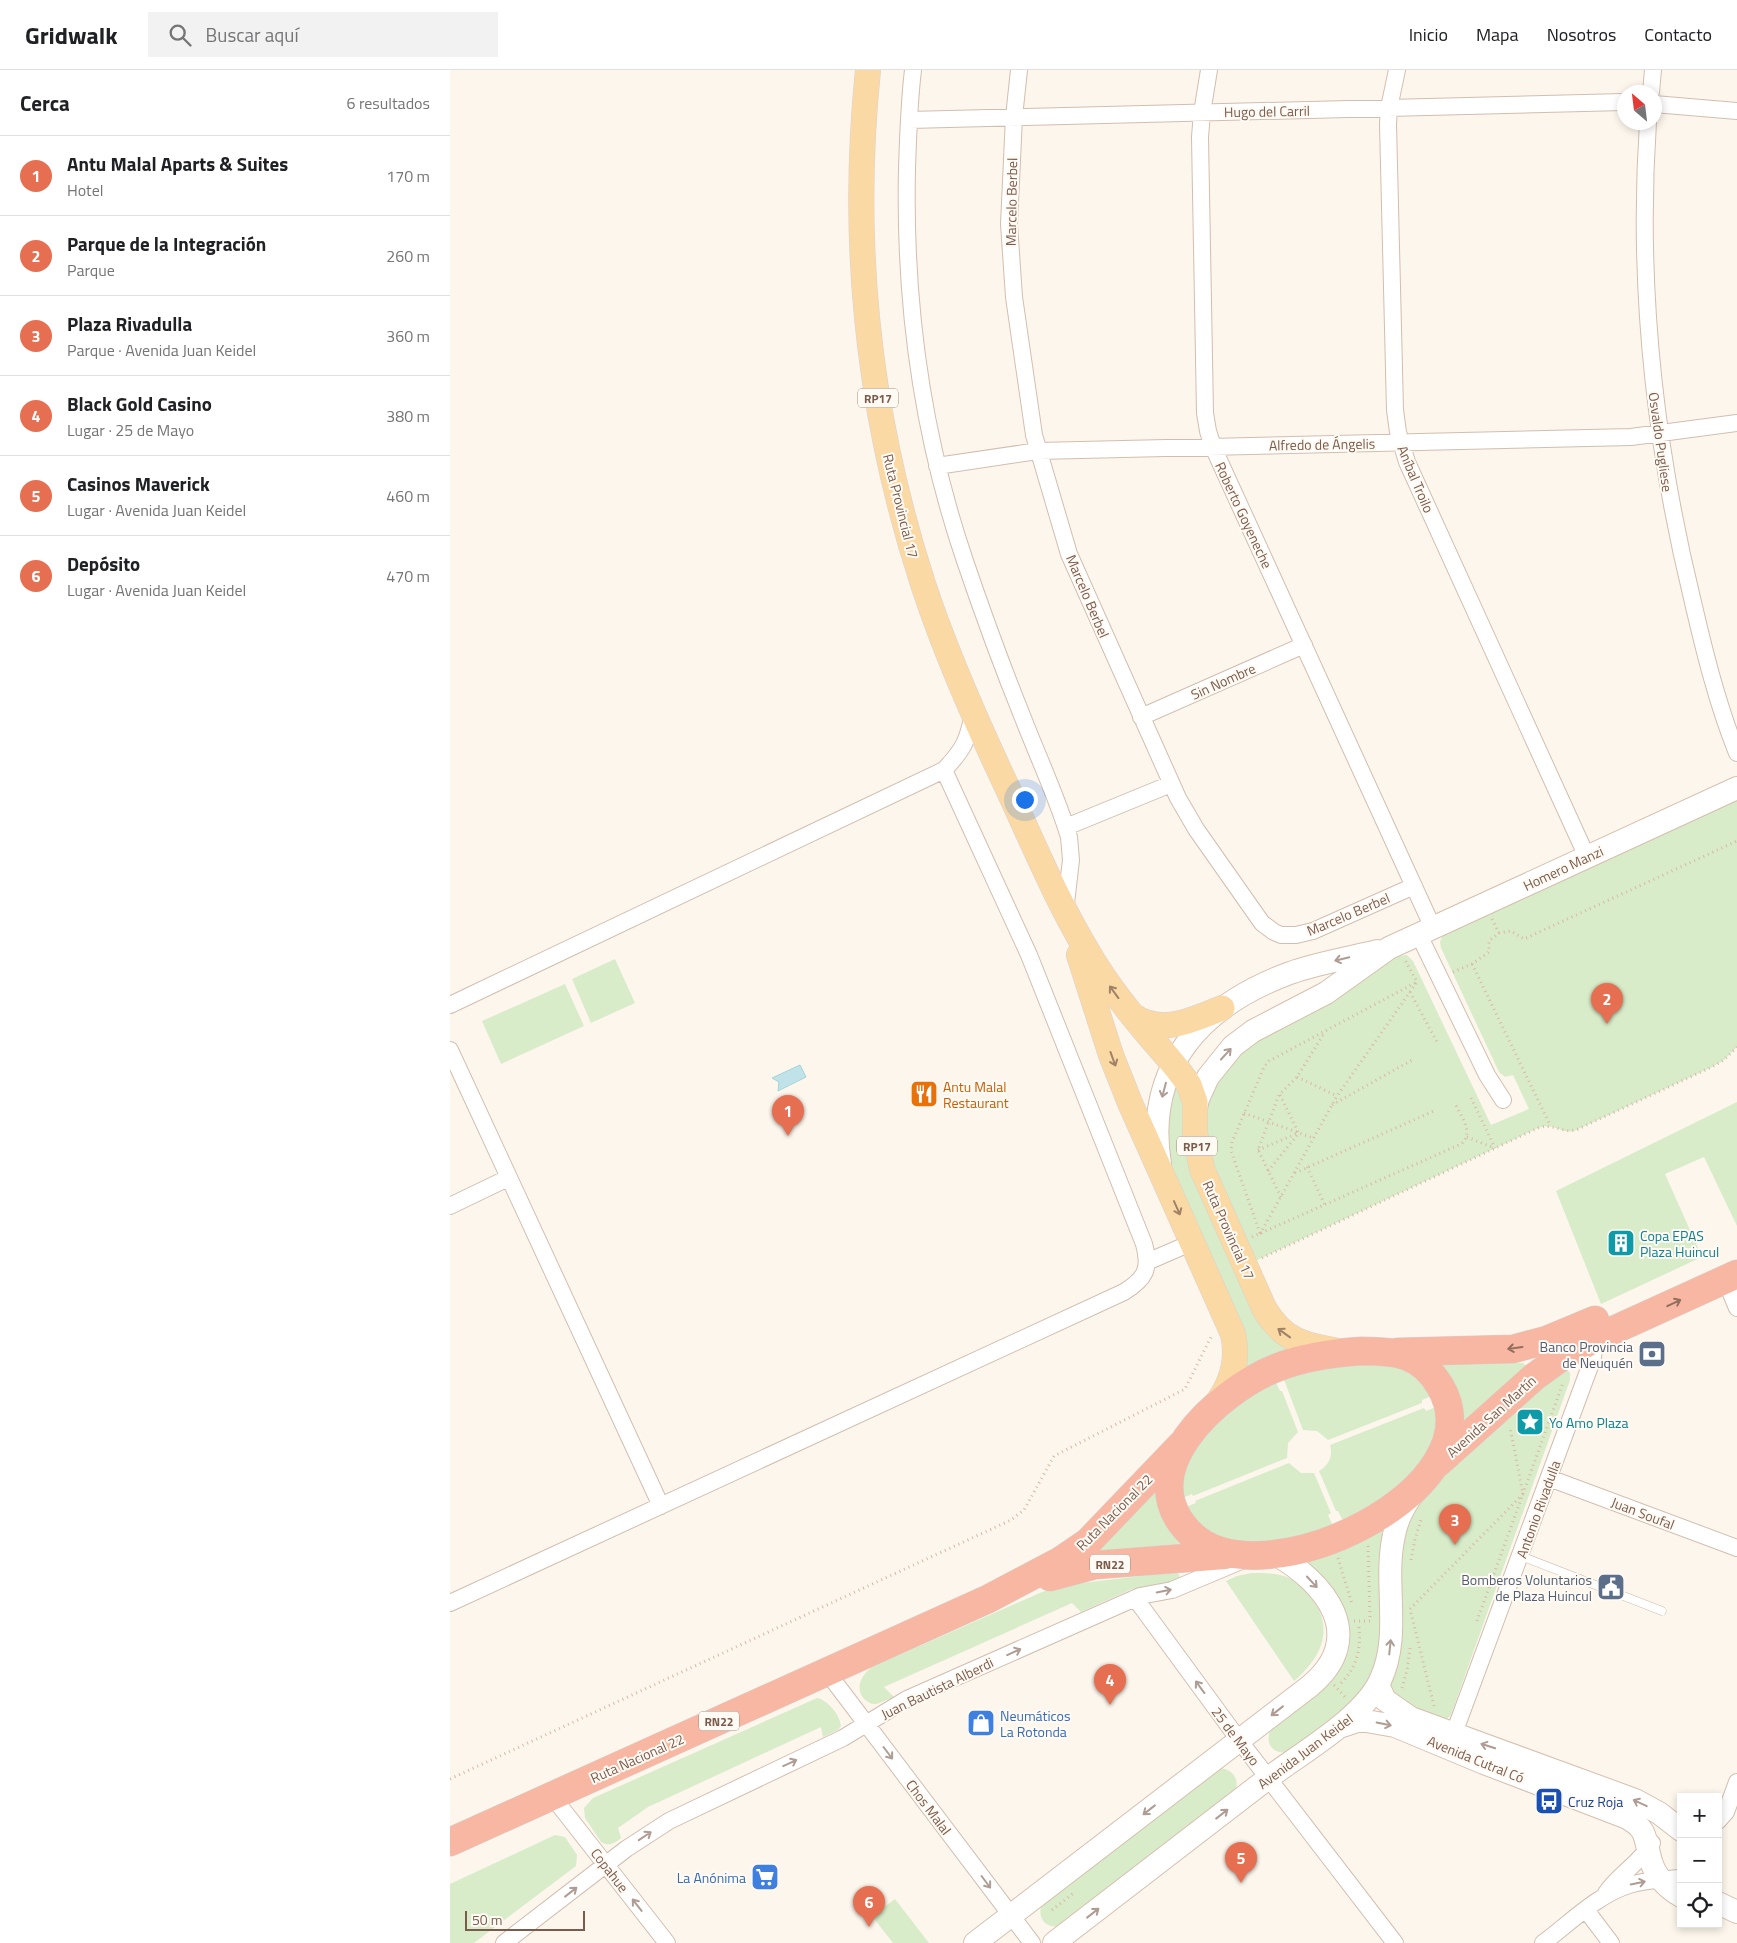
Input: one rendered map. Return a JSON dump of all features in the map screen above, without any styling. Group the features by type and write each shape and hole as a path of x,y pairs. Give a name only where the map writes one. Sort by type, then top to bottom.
{"highway":[{"name":"Avenida San Martín","path":"1428,1473 1541,1371 1563,1356 1589,1332 1737,1254"},
{"name":"Avenida San Martín","path":"1395,1352 1513,1349 1589,1332 1731,1276"},
{"name":"RN22","path":"1347,1352 1395,1352 1418,1361 1428,1369 1442,1390 1449,1415 1447,1440 1442,1452 1428,1473 1390,1509 1348,1534 1312,1546 1255,1554 1210,1548 1186,1529 1176,1515 1172,1505 1169,1484 1173,1464 1181,1445 1211,1411 1249,1382 1276,1368 1310,1358 1347,1352"},
{"name":"Ruta Nacional 22","path":"450,1842 988,1599 1053,1565 1088,1542 1181,1445"},
{"name":"Ruta Nacional 22","path":"988,1599 1064,1572 1095,1565 1255,1554"}],"main road":[{"name":"Ruta Provincial 17","path":"868,70 862,138 861,223 864,292 871,360 889,462 913,554 936,620 973,713 1065,913 1099,971 1131,1014 1173,1064 1193,1093 1195,1133 1202,1169 1270,1319 1285,1335 1300,1343 1347,1352"},
{"name":"Homero Manzi","path":"1195,1112 1198,1099 1208,1077 1233,1046 1253,1032 1320,997 1394,954 1426,931 1737,788"},
{"name":"Ruta Provincial 17","path":"1065,913 1117,1072 1227,1317 1235,1343 1235,1363 1229,1382 1211,1411"},
{"name":"Homero Manzi","path":"1164,1180 1159,1156 1158,1122 1164,1089 1173,1064 1196,1031 1222,1008 1252,990 1291,973 1394,954"},
{"path":"1131,1014 1144,1023 1167,1026 1222,1008"},
{"name":"Avenida Juan Keidel","path":"1054,1943 1355,1713 1378,1684 1387,1663 1391,1644 1391,1562 1394,1534 1404,1508 1428,1473"},
{"path":"975,1943 1323,1674 1333,1661 1338,1645 1336,1621 1322,1594 1299,1569 1255,1554"},
{"name":"Avenida Cutral Có","path":"1378,1684 1385,1700 1393,1707 1451,1741 1625,1816 1641,1828 1664,1868"},
{"name":"Avenida Cutral Có","path":"1336,1728 1357,1722 1379,1722 1451,1741 1491,1746 1635,1800 1659,1813 1677,1827"},
{"name":"Avenida Cutral Có","path":"1664,1868 1663,1832 1677,1830"},
{"path":"1722,1905 1737,1912"},
{"path":"1722,1909 1737,1912"}],"street":[{"path":"913,70 909,120 906,240 915,344 928,424 950,514 982,608 1066,827 1071,848 1071,860 1065,913"},
{"name":"Marcelo Berbel","path":"1019,70 1014,118 1009,224 1011,273 1028,403 1038,451 1070,554 1171,784 1186,814 1210,850 1262,923 1274,932 1296,935 1313,931 1414,886"},
{"name":"Roberto Goyeneche","path":"1209,70 1200,137 1205,413 1208,431 1213,447 1414,886 1426,931 1487,1075 1503,1100"},
{"name":"Aníbal Troilo","path":"1397,70 1389,108 1395,410 1400,442 1587,857"},
{"path":"1651,85 1652,70"},
{"name":"Hugo del Carril","path":"909,120 1617,102"},
{"path":"1662,105 1737,111"},
{"name":"Osvaldo Pugliese","path":"1648,130 1645,239 1647,296 1652,376 1659,434 1669,494 1691,595 1710,666 1737,753"},
{"name":"Alfredo de Ángelis","path":"938,466 1038,451 1617,437 1659,434 1737,423"},
{"name":"Sin Nombre","path":"1142,717 1304,645"},
{"path":"450,1005 944,770 960,753 969,734 973,713"},
{"path":"450,1603 1124,1292 1140,1280 1146,1272 1147,1262 1144,1244 1029,955 944,770"},
{"path":"1066,827 1171,784"},
{"path":"450,1050 661,1506"},
{"path":"450,1206 508,1178"},
{"path":"1147,1262 1192,1242"},
{"path":"1731,1276 1737,1308"},
{"name":"Antonio Rivadulla","path":"1451,1741 1593,1358 1589,1332"},
{"name":"Juan Soufal","path":"1549,1478 1737,1548"},
{"name":"Juan Bautista Alberdi","path":"504,1943 639,1840 669,1821 832,1744 907,1699 1135,1598 1179,1588 1255,1554"},
{"name":"25 de Mayo","path":"1135,1598 1239,1740 1395,1943"},
{"name":"Chos Malal","path":"827,1672 1032,1943"},
{"path":"1722,1816 1726,1812 1737,1782"},
{"name":"Copahue","path":"552,1796 667,1943"},
{"path":"1601,1899 1618,1877 1664,1868"},
{"path":"1544,1943 1601,1899 1664,1868"},
{"path":"1586,1910 1611,1943"}],"lane":[{"path":"1521,1556 1662,1611"}],"path":[{"path":"1453,972 1472,964 1489,952 1489,941 1498,933 1512,931 1524,939 1737,841"},
{"path":"1394,954 1408,963 1417,982"},
{"path":"1472,964 1550,1126"},
{"path":"1260,1234 1337,1096 1417,982"},
{"path":"1260,1234 1231,1151 1232,1142 1267,1063 1417,982"},
{"path":"1410,992 1437,1042"},
{"path":"1281,1197 1258,1150 1280,1095 1297,1077 1325,1031"},
{"path":"1254,1261 1538,1128 1550,1126 1570,1132 1578,1129 1716,1065 1737,1047"},
{"path":"1332,1105 1412,1060"},
{"path":"1297,1077 1337,1096"},
{"path":"1280,1095 1299,1133"},
{"path":"1472,1098 1495,1148"},
{"path":"1245,1241 1464,1141 1467,1137 1467,1128 1456,1105"},
{"path":"1294,1173 1436,1110"},
{"path":"1244,1113 1313,1138"},
{"path":"1258,1150 1299,1133"},
{"path":"1268,1171 1299,1133"},
{"path":"1467,1137 1495,1148"},
{"path":"1307,1167 1325,1205"},
{"path":"450,1779 1011,1520 1024,1510 1054,1456 1186,1389 1215,1331"},
{"path":"1477,1621 1566,1375 1559,1381"},
{"path":"1502,1432 1509,1426 1523,1494"},
{"path":"1410,1609 1523,1494"},
{"path":"1410,1569 1415,1539 1421,1519"},
{"path":"1410,1599 1410,1633"},
{"path":"1410,1609 1434,1709"},
{"path":"1347,1622 1377,1621"},
{"path":"1400,1696 1407,1670 1410,1642"},
{"path":"1331,1681 1351,1704"}],"green space":[{"path":"1737,799 1737,1047 1724,1060 1574,1131 1565,1131 1549,1126 1538,1128 1251,1263 1204,1147 1208,1095 1232,1056 1364,973 1399,956 1407,955 1413,961 1491,1125 1529,1109 1513,1075 1505,1077 1499,1072 1441,948 1442,936"},
{"path":"615,959 635,1003 591,1023 572,979"},
{"path":"565,984 584,1026 501,1064 482,1021"},
{"path":"1179,1082 1285,1348 1285,1351 1247,1372 1171,1166 1167,1137 1168,1106"},
{"path":"1737,1102 1737,1226 1704,1157 1665,1174 1702,1257 1601,1304 1556,1191"},
{"path":"1428,1359 1523,1363 1527,1366 1464,1427"},
{"path":"1335,1362 1406,1367 1434,1395 1422,1400 1422,1403 1328,1440 1317,1431 1303,1430 1283,1377"},
{"path":"1566,1368 1570,1373 1570,1380 1451,1715 1447,1719 1392,1700 1386,1689 1399,1560 1410,1513 1450,1465"},
{"path":"1275,1380 1280,1391 1282,1391 1298,1432 1288,1443 1287,1458 1193,1496 1192,1494 1178,1500 1181,1464 1220,1416"},
{"path":"1439,1406 1441,1426 1413,1477 1344,1523 1338,1511 1336,1511 1319,1471 1329,1460 1331,1453 1330,1445 1424,1408 1426,1411"},
{"path":"1289,1463 1301,1473 1314,1473 1331,1513 1328,1515 1334,1528 1297,1540 1225,1544 1181,1509 1196,1503 1195,1501"},
{"path":"1152,1485 1196,1548 1098,1551"},
{"path":"1389,1523 1383,1621 1375,1672 1357,1698 1291,1751 1276,1751 1270,1745 1269,1735 1271,1729 1324,1687 1344,1662 1349,1647 1349,1629 1304,1561 1343,1550"},
{"path":"1178,1573 1180,1577 1175,1581 1132,1589 1081,1612 1072,1603 884,1687 894,1697 877,1704 866,1701 860,1691 863,1676 872,1667 1042,1592 1065,1585"},
{"path":"1252,1573 1285,1576 1299,1584 1316,1605 1321,1616 1324,1628 1319,1650 1313,1661 1294,1681 1226,1581 1237,1576"},
{"path":"817,1698 829,1705 836,1713 841,1726 838,1730 823,1737 821,1727 648,1807 618,1828 621,1838 612,1844 601,1842 585,1818 584,1808 593,1798"},
{"path":"1221,1768 1232,1773 1236,1779 1235,1791 1057,1927 1043,1921 1040,1911 1041,1906"},
{"path":"555,1835 565,1837 577,1855 576,1866 474,1943 450,1943 450,1884"},
{"path":"895,1899 929,1943 893,1943 872,1916"}],"water":[{"path":"800,1065 806,1077 778,1091 779,1082 772,1078"}],"place":[{"name":"Parque de la Integración","path":"1607,1024"},
{"name":"Antu Malal Restaurant","path":"924,1094"},
{"name":"Antu Malal Aparts & Suites","path":"788,1136"},
{"name":"Copa EPAS Plaza Huincul","path":"1621,1243"},
{"name":"Banco Provincia de Neuquén","path":"1652,1354"},
{"name":"Yo Amo Plaza","path":"1530,1422"},
{"name":"Plaza Rivadulla","path":"1455,1545"},
{"name":"Bomberos Voluntarios de Plaza Huincul","path":"1611,1587"},
{"name":"Black Gold Casino","path":"1110,1705"},
{"name":"Neumáticos La Rotonda","path":"981,1723"},
{"name":"Cruz Roja","path":"1549,1801"},
{"name":"La Anónima","path":"765,1877"},
{"name":"Casinos Maverick","path":"1241,1883"},
{"name":"Depósito","path":"869,1927"}]}
